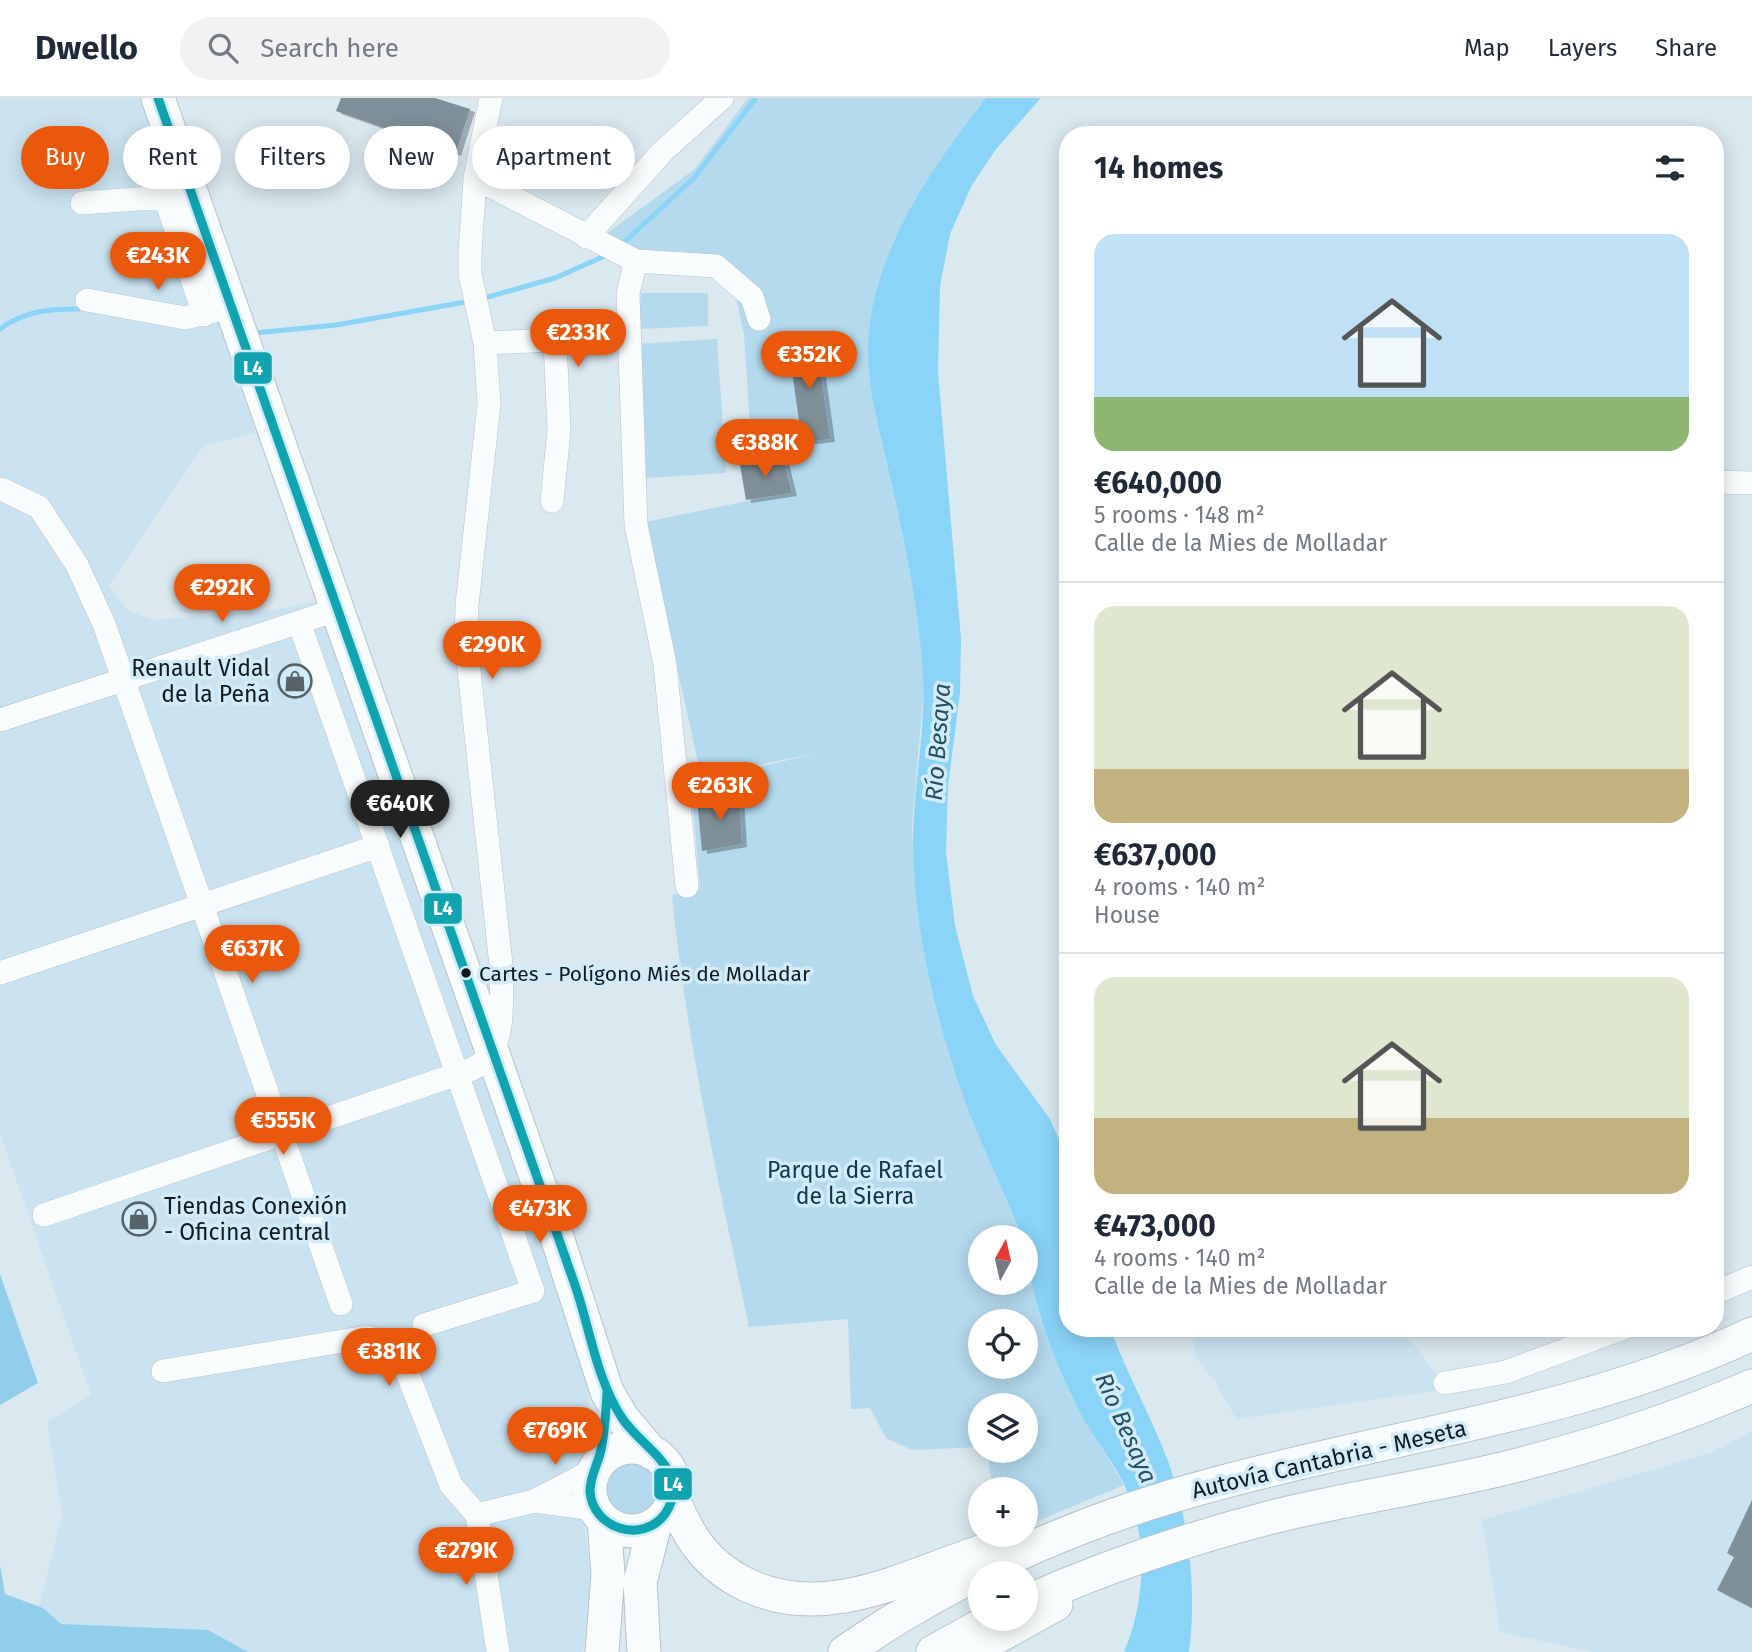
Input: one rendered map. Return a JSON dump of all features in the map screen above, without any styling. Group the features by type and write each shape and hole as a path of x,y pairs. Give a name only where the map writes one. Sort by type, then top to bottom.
{"highway":[{"path":"158,98 177,193 217,311 335,610 581,1306 607,1392 631,1429 670,1472 664,1511 640,1582 644,1652"},
{"path":"664,1511 711,1561 745,1584 791,1598 827,1599 859,1594 1003,1552 1135,1494 1501,1408 1515,1406 1538,1410 1654,1375 1752,1334"},
{"name":"Autovía Cantabria - Meseta","path":"1038,1602 1158,1549 1509,1467 1638,1431 1752,1386"},
{"path":"607,1392 596,1467 590,1489 640,1582"},
{"path":"596,1467 619,1449 636,1447 653,1453"},
{"path":"604,1518 628,1530 664,1511"},
{"path":"602,1652 608,1574 604,1518"},
{"path":"845,1652 1003,1552"},
{"path":"933,1652 971,1631"},
{"name":"Autovía Cantabria - Meseta","path":"970,1652 997,1631"}],"street":[{"path":"485,126 491,98"},
{"path":"595,241 663,151 722,98"},
{"path":"44,1216 458,1073 485,1062 493,1054 502,1010 501,965 466,642 467,605 487,441 489,392 480,306 470,274 474,189"},
{"path":"496,189 632,259 716,266 752,297 759,319"},
{"path":"82,203 177,193"},
{"path":"632,259 628,293 636,525 665,664 687,886"},
{"path":"87,300 185,318 217,311"},
{"path":"485,342 555,340 559,430 552,501"},
{"path":"1724,482 1752,483"},
{"path":"1,489 39,507 60,535 104,624 121,680 341,1304"},
{"path":"0,720 335,610"},
{"path":"299,622 533,1291 424,1325"},
{"path":"0,973 378,846"},
{"path":"1724,1289 1752,1277"},
{"path":"163,1371 367,1337 389,1343 405,1367 451,1485 477,1515 498,1652"},
{"path":"1445,1383 1506,1372 1600,1337"},
{"path":"477,1515 534,1501 596,1467"},
{"path":"534,1501 604,1518"}],"shaded area":[{"path":"0,98 143,98 152,126 123,126 123,189 174,189 256,433 204,445 109,585 127,610 153,620 275,610 319,601 577,1338 589,1397 588,1448 577,1468 592,1584 583,1652 32,1652 30,1642 62,1515 47,1422 91,1395 0,1133"},
{"path":"0,1274 38,1383 0,1405"},
{"path":"1192,1337 1405,1337 1438,1377 1441,1390 1236,1419 1216,1383 1197,1359"},
{"path":"1752,1431 1752,1652 1593,1652 1500,1632 1482,1520 1713,1452"},
{"path":"0,1565 5,1594 43,1608 61,1624 208,1630 248,1652 0,1652"}],"green space":[{"name":"Parque de Rafael de la Sierra","path":"748,98 986,98 932,174 887,260 871,318 869,362 874,405 913,588 920,637 924,686 912,827 914,873 930,982 959,1081 1016,1225 968,1225 968,1295 1037,1295 1051,1344 1070,1394 1124,1485 1038,1521 1038,1477 991,1477 989,1463 1038,1463 1038,1393 968,1393 968,1448 912,1450 886,1438 870,1408 851,1409 848,1319 749,1327 695,1058 672,895 700,889 691,782 824,752 701,776 645,522 792,492 783,453 752,456 744,334 728,262 635,251 606,234 695,169"},
{"path":"641,293 708,293 708,326 639,329"},
{"path":"717,339 726,473 645,478 636,344"},
{"path":"623,1461 635,1461 645,1465 653,1473 657,1489 653,1505 645,1513 635,1517 623,1517 613,1513 605,1505 601,1495 601,1483 605,1473 613,1465"}],"water":[{"name":"Río Besaya","path":"986,98 1041,98 996,149 972,185 950,234 940,286 938,372 961,639 960,693 948,786 946,852 955,926 973,996 996,1045 1050,1119 1059,1140 1059,1337 1114,1337 1161,1444 1175,1483 1189,1555 1192,1605 1189,1652 1124,1652 1137,1612 1140,1591 1141,1547 1138,1526 1121,1477 1073,1399 1045,1330 1035,1295 1038,1295 1038,1225 1016,1225 973,1121 947,1047 920,931 913,845 923,714 922,662 909,567 870,385 868,349 874,299 884,267 911,207"}],"building":[{"path":"341,98 435,98 470,109 458,147 458,126 379,126 336,111"},
{"path":"816,339 830,439 802,442 788,343"},
{"path":"783,457 792,493 746,500 740,465"},
{"path":"739,796 742,844 702,851 697,799"},
{"path":"1752,1500 1752,1608 1717,1590 1734,1557 1727,1553"}],"waterway":[{"path":"621,245 694,178 756,98"},
{"path":"481,299 555,278 607,255"},
{"path":"253,333 336,325 471,301"},
{"path":"0,329 18,318 37,312 78,309"}],"transit line":[{"name":"L4","path":"158,98 576,1288 606,1388 622,1418 660,1459 672,1479 673,1495 668,1509 655,1523 644,1529 620,1528 609,1523 599,1515 593,1504 590,1486 600,1455 607,1392"}],"place":[{"name":"Renault Vidal de la Peña","path":"295,681"},
{"name":"Cartes - Polígono Miés de Molladar","path":"466,973"},
{"name":"Tiendas Conexión - Oficina central","path":"139,1219"}]}
